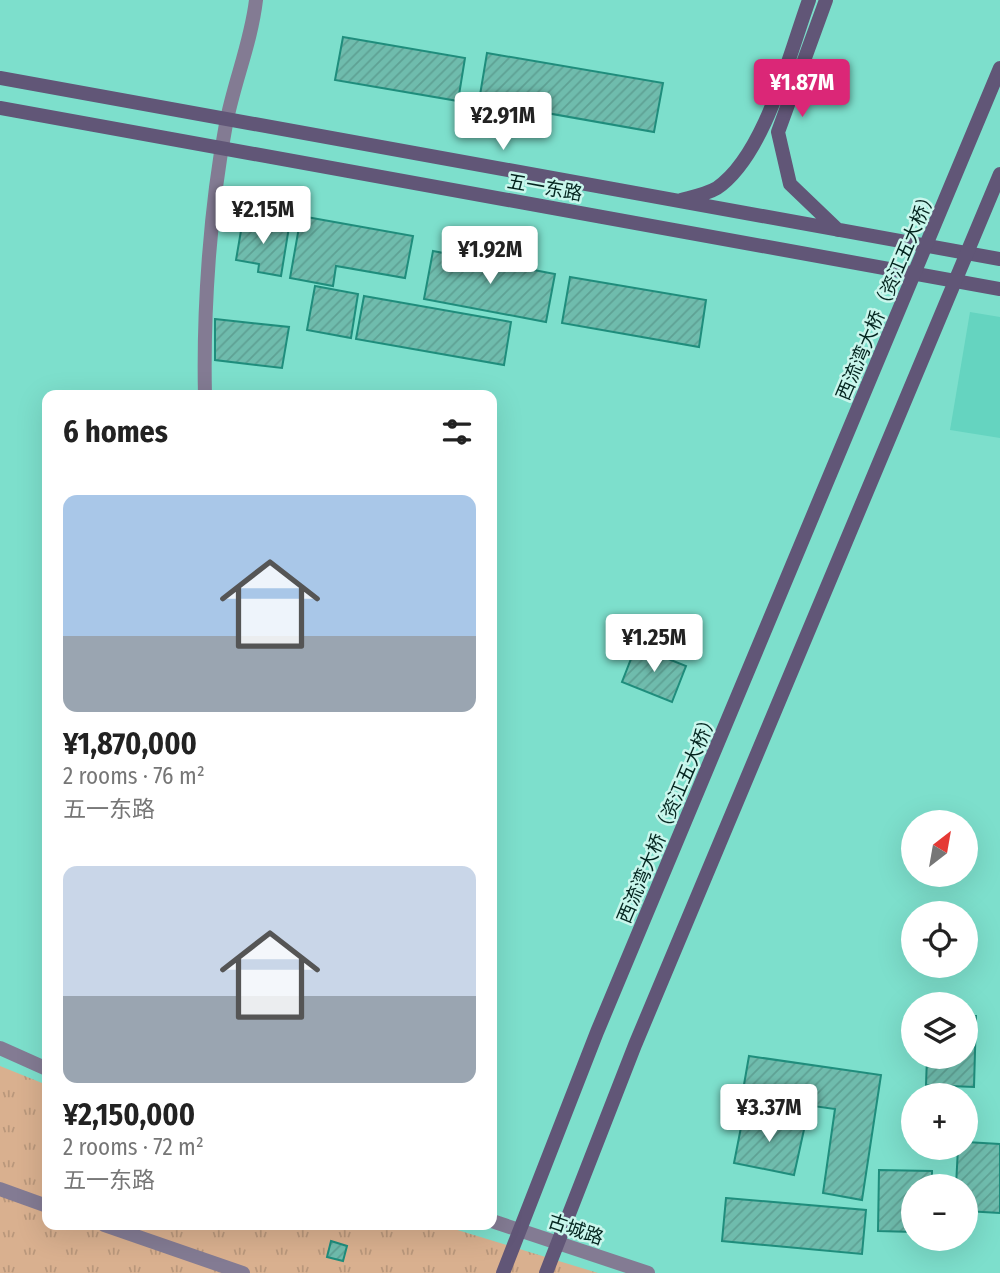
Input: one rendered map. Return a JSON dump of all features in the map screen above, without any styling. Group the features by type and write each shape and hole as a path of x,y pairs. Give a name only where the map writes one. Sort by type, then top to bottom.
{"main road":[{"path":"677,201 715,189 737,171 758,138 809,0"},
{"path":"826,0 778,132 790,184 839,232"},
{"name":"西流湾大桥（资江五大桥）","path":"503,1273 597,1032 1000,68"},
{"path":"0,78 839,232 1000,259"},
{"name":"五一东路","path":"0,108 1000,289"},
{"path":"546,1273 640,1032 1000,174"}],"street":[{"path":"205,390 204,336 221,148 253,23 256,0"},
{"path":"0,1048 42,1067"},
{"path":"0,1189 42,1204"},
{"name":"古城路","path":"497,1223 648,1273"},
{"path":"118,1230 243,1273"}],"shaded area":[{"path":"970,312 1000,317 1000,438 950,430"}],"green space":[{"path":"0,1066 42,1083 42,1230 457,1230 598,1273 0,1273"}],"building":[{"path":"343,37 465,58 458,101 335,80"},
{"path":"487,53 663,83 654,132 479,101"},
{"path":"301,216 413,236 405,278 336,266 333,286 290,278"},
{"path":"243,219 289,227 281,276 258,272 259,264 236,260"},
{"path":"433,251 555,274 546,322 424,299"},
{"path":"570,277 706,300 699,347 562,323"},
{"path":"315,286 358,294 351,338 307,330"},
{"path":"364,296 511,322 504,365 356,339"},
{"path":"215,319 289,327 282,368 215,360"},
{"path":"636,646 686,666 672,702 622,682"},
{"path":"749,1056 881,1075 862,1200 823,1193 835,1109 742,1096"},
{"path":"927,1069 975,1069 974,1083 926,1083"},
{"path":"744,1112 805,1125 794,1175 734,1163"},
{"path":"978,1143 1000,1144 1000,1213 978,1212 978,1174 957,1174 957,1160 978,1160"},
{"path":"879,1170 932,1171 932,1174 901,1174 901,1232 878,1231"},
{"path":"726,1198 866,1210 862,1254 722,1241"},
{"path":"331,1241 347,1246 343,1261 327,1257"}]}
